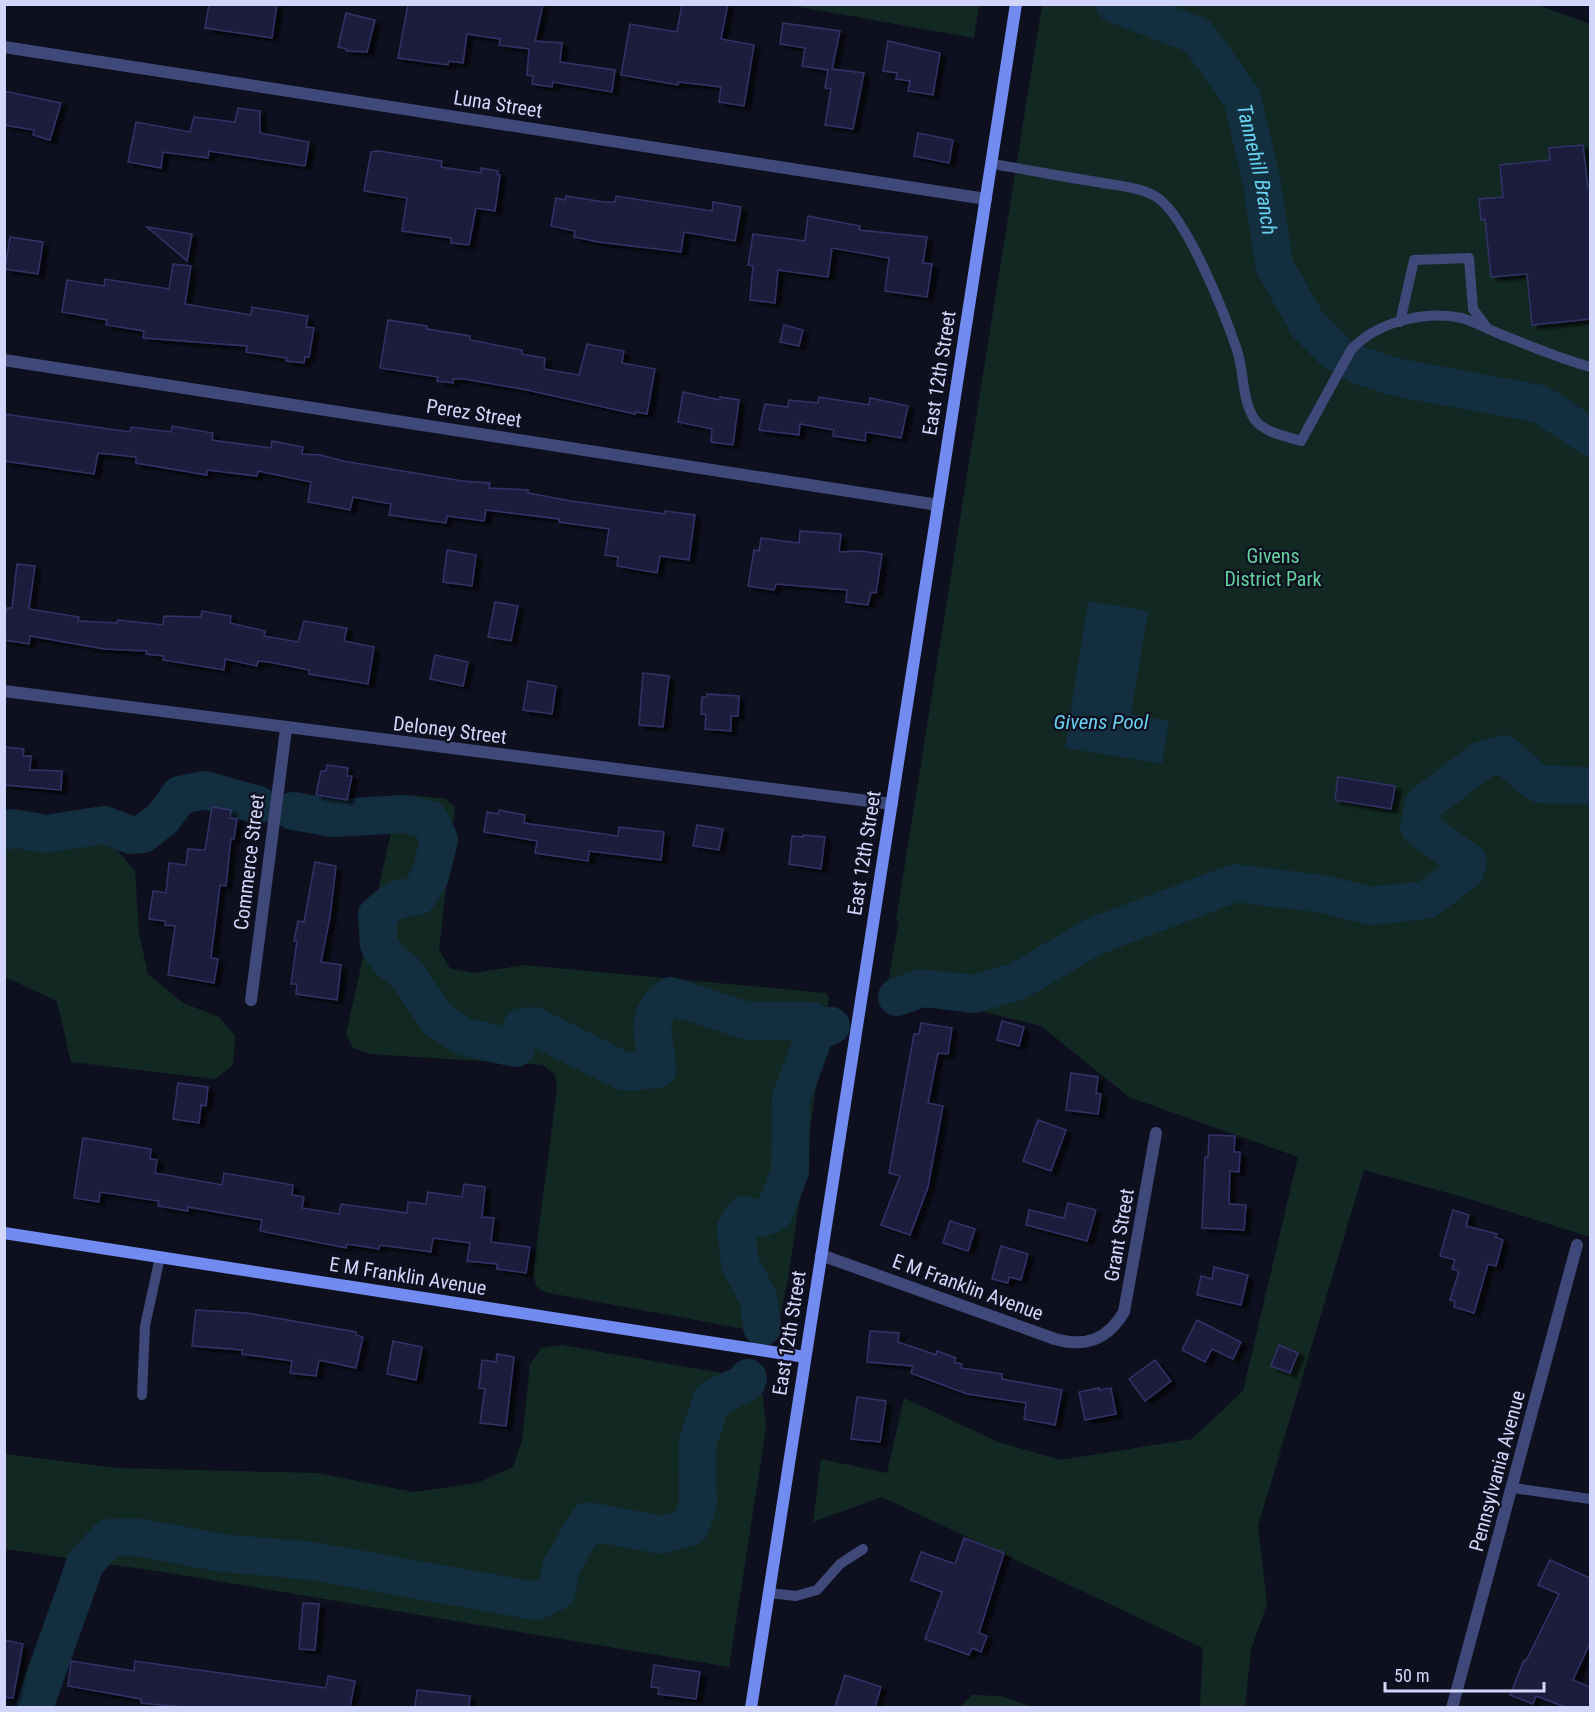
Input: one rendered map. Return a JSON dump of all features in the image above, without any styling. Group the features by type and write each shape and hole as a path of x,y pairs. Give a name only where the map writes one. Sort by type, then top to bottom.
{"street":[{"name":"East 12th Street","path":"751,1707 1016,4"},
{"name":"Luna Street","path":"4,47 986,199"},
{"name":"Perez Street","path":"4,360 938,505"},
{"name":"Deloney Street","path":"4,692 892,804"},
{"name":"Commerce Street","path":"251,1000 286,729"},
{"name":"Grant Street","path":"1103,1336 1118,1323 1124,1312 1156,1133"},
{"name":"E M Franklin Avenue","path":"4,1233 805,1357"},
{"name":"Pennsylvania Avenue","path":"1452,1707 1577,1245"},
{"name":"E M Franklin Avenue","path":"821,1256 1055,1339 1081,1344 1103,1336"}],"lane":[{"path":"992,164 1141,191 1164,202 1177,216 1238,351 1249,406 1256,420 1274,432 1301,441 1352,350 1363,337 1400,322 1448,316 1463,319 1590,367"},
{"path":"1400,322 1414,260 1469,258 1473,309 1488,329"},
{"path":"142,1395 145,1371 145,1326 160,1257"},
{"path":"1513,1488 1590,1499"},
{"path":"769,1593 796,1596 817,1590 840,1564 863,1549"}],"green space":[{"path":"979,4 974,38 789,5"},
{"name":"Givens District Park","path":"1535,4 1590,24 1590,1237 1463,1197 1364,1170 1258,1526 1267,1604 1251,1650 1245,1707 1200,1707 1203,1648 882,1497 813,1522 821,1459 887,1473 904,1398 998,1442 1061,1460 1192,1439 1243,1391 1298,1157 1129,1097 1041,1026 887,988 1042,5"},
{"path":"413,795 446,799 455,807 439,950 450,968 474,973 524,965 826,993 829,999 788,1279 778,1328 761,1332 544,1292 536,1286 533,1273 557,1089 555,1074 542,1065 370,1054 353,1048 346,1034 398,801"},
{"path":"5,827 91,836 118,851 135,871 139,934 148,974 183,1003 219,1017 235,1036 233,1065 215,1079 71,1062 57,1001 5,977"},
{"path":"561,1345 745,1377 763,1396 766,1428 729,1667 163,1572 5,1549 5,1454 117,1468 317,1473 414,1492 477,1483 513,1467 522,1441 530,1364 542,1348"},
{"path":"972,1695 1001,1696 1032,1707 960,1707"}],"water":[{"name":"Givens Pool","path":"1088,601 1148,611 1131,714 1169,721 1162,764 1065,748"}],"building":[{"path":"209,4 277,4 272,38 205,28"},
{"path":"408,4 543,4 535,41 562,43 560,62 615,70 612,92 553,82 552,87 532,84 533,76 527,75 529,49 499,45 500,39 467,34 463,63 449,61 448,65 398,58"},
{"path":"682,4 728,4 721,39 754,45 744,106 719,102 721,87 679,82 678,85 621,75 630,24 677,32"},
{"path":"346,13 375,20 367,52 346,51 338,47"},
{"path":"783,23 840,31 832,69 864,73 853,129 825,125 831,89 825,88 828,70 802,66 805,48 780,44"},
{"path":"888,41 940,53 933,95 908,91 910,81 896,79 897,73 883,71"},
{"path":"4,91 61,103 50,140 33,135 34,130 4,125"},
{"path":"238,108 260,111 260,133 309,142 305,166 209,151 208,158 163,152 161,168 128,162 136,122 190,132 194,117 235,122"},
{"path":"918,133 953,140 949,163 914,156"},
{"path":"1583,145 1588,188 1590,188 1590,319 1532,325 1527,274 1491,277 1485,219 1481,220 1479,199 1503,197 1500,165 1550,160 1549,148"},
{"path":"379,151 442,161 441,167 481,173 481,168 498,171 497,174 500,175 495,211 476,208 469,245 451,243 451,238 402,231 407,198 364,191 371,152"},
{"path":"566,196 615,202 616,196 712,211 713,202 741,207 735,241 684,232 681,252 598,242 574,237 575,231 551,226 556,198 565,200"},
{"path":"808,216 860,226 859,230 927,237 923,263 932,264 927,297 885,291 889,258 832,248 828,277 778,270 775,303 750,300 753,266 748,265 753,234 805,241"},
{"path":"147,227 192,234 187,261"},
{"path":"10,237 43,242 38,274 5,269"},
{"path":"173,264 191,266 185,304 251,315 252,307 308,316 306,327 314,328 309,357 305,357 304,363 286,361 287,358 246,352 247,346 143,338 144,331 106,325 107,320 62,312 67,280 104,286 105,279 169,289"},
{"path":"388,320 427,326 427,329 470,336 470,340 522,350 522,354 545,358 544,369 579,375 587,344 624,351 622,363 655,369 647,414 635,412 635,414 527,390 464,379 453,379 453,383 437,381 438,377 380,368"},
{"path":"784,325 803,330 799,346 780,342"},
{"path":"683,392 720,400 720,397 739,400 733,445 711,442 712,429 678,422"},
{"path":"819,397 869,405 870,398 908,406 901,438 866,432 865,441 833,436 834,430 800,424 799,435 759,430 765,404 788,407 789,400 818,403"},
{"path":"4,414 130,432 131,427 171,432 172,426 213,433 212,440 271,448 272,441 303,447 302,454 320,455 462,481 490,483 489,488 528,490 528,493 571,501 665,514 665,511 695,515 689,560 660,556 657,573 617,566 618,557 605,555 609,529 559,522 559,519 486,510 484,521 447,516 446,523 389,515 391,504 353,497 350,510 308,502 311,482 258,471 257,476 207,470 207,475 136,463 136,457 98,453 94,474 4,461"},
{"path":"800,531 841,534 839,552 860,551 882,554 876,593 871,592 868,605 846,602 847,590 776,584 774,590 748,586 754,550 759,551 761,538 799,543"},
{"path":"447,550 476,555 472,586 443,582"},
{"path":"17,564 35,566 29,609 79,617 78,621 117,623 118,620 163,625 164,616 201,617 202,611 231,616 230,623 265,631 264,636 298,642 304,621 347,628 344,641 374,647 368,684 309,674 309,670 269,662 258,661 257,666 225,659 224,670 163,660 164,656 146,654 147,651 104,649 30,636 29,644 4,640 4,620 7,608 12,608"},
{"path":"495,602 518,606 511,641 488,637"},
{"path":"435,655 468,662 463,686 430,679"},
{"path":"643,673 669,676 663,727 639,725"},
{"path":"528,681 556,686 552,714 523,710"},
{"path":"707,694 739,696 738,716 731,716 731,731 705,729 706,714 701,714 702,697 707,697"},
{"path":"4,747 24,749 23,756 31,756 30,770 62,771 61,790 4,785"},
{"path":"327,765 348,768 347,776 352,776 347,800 316,795 321,771 326,771"},
{"path":"1338,777 1395,786 1391,809 1335,800"},
{"path":"212,807 231,810 230,818 237,819 234,839 231,838 226,886 220,885 211,958 218,959 214,983 168,975 175,926 165,925 165,921 149,919 153,891 166,893 169,863 186,865 188,849 205,850"},
{"path":"499,810 525,815 524,823 618,836 619,827 664,832 661,860 589,851 588,861 535,853 537,841 484,832 487,812 498,814"},
{"path":"697,825 723,829 719,850 693,846"},
{"path":"803,835 825,837 821,869 789,864 792,836 803,837"},
{"path":"315,862 336,866 330,917 321,962 341,965 337,1000 296,994 297,984 291,984 297,941 294,941 298,921 304,922"},
{"path":"1002,1021 1024,1027 1019,1046 997,1040"},
{"path":"921,1023 952,1028 948,1054 938,1053 928,1103 943,1106 928,1187 910,1235 881,1225 900,1176 889,1173 914,1034 919,1034"},
{"path":"1071,1073 1098,1077 1096,1093 1101,1094 1098,1114 1066,1110"},
{"path":"178,1083 208,1087 206,1106 201,1105 199,1123 173,1119"},
{"path":"1038,1120 1066,1130 1051,1171 1023,1161"},
{"path":"1209,1135 1235,1136 1234,1152 1240,1152 1239,1172 1230,1171 1229,1204 1246,1205 1244,1230 1202,1228 1205,1157 1208,1157"},
{"path":"83,1138 151,1149 150,1159 157,1160 155,1173 222,1185 224,1173 293,1185 292,1195 304,1197 302,1208 339,1214 341,1204 407,1213 408,1202 426,1204 428,1192 462,1197 464,1184 485,1187 482,1217 494,1218 491,1242 530,1247 526,1273 497,1269 497,1264 467,1261 470,1243 433,1238 431,1252 380,1245 379,1249 347,1244 346,1248 260,1231 262,1220 188,1207 188,1211 158,1206 159,1201 100,1192 99,1202 74,1198"},
{"path":"1068,1203 1096,1210 1087,1241 1026,1225 1029,1210 1064,1218"},
{"path":"1453,1210 1469,1215 1466,1226 1497,1234 1495,1237 1503,1240 1496,1266 1488,1264 1474,1313 1454,1307 1455,1301 1450,1300 1459,1271 1452,1269 1455,1260 1440,1256"},
{"path":"950,1221 975,1229 968,1251 943,1243"},
{"path":"1001,1246 1028,1254 1021,1280 1009,1277 1008,1283 992,1279"},
{"path":"1214,1267 1248,1275 1241,1305 1197,1295 1201,1276 1212,1279"},
{"path":"196,1310 247,1313 356,1332 356,1335 363,1337 356,1368 319,1360 316,1376 290,1373 292,1361 242,1354 242,1350 192,1346"},
{"path":"1197,1320 1241,1342 1233,1359 1212,1349 1205,1362 1182,1350"},
{"path":"870,1331 899,1333 898,1342 936,1355 937,1351 956,1358 954,1362 962,1364 961,1368 1002,1374 1002,1379 1062,1390 1055,1425 1024,1419 1026,1403 967,1394 911,1373 913,1366 867,1362"},
{"path":"393,1341 422,1347 416,1380 387,1374"},
{"path":"1279,1345 1298,1353 1290,1373 1271,1366"},
{"path":"497,1354 514,1357 506,1426 480,1423 485,1389 479,1388 482,1360 496,1362"},
{"path":"1155,1360 1171,1381 1145,1401 1129,1379"},
{"path":"1099,1388 1099,1390 1111,1388 1116,1414 1085,1420 1079,1392"},
{"path":"857,1397 886,1401 880,1442 851,1439"},
{"path":"964,1538 1004,1553 979,1633 987,1636 981,1652 972,1648 969,1655 925,1639 942,1592 911,1580 921,1552 955,1564"},
{"path":"1550,1560 1590,1578 1590,1643 1573,1680 1590,1687 1590,1707 1565,1707 1536,1696 1533,1704 1510,1695 1524,1660 1526,1661 1559,1594 1538,1585"},
{"path":"303,1603 319,1604 315,1650 299,1649"},
{"path":"4,1640 23,1644 13,1698 4,1697"},
{"path":"71,1661 134,1671 135,1661 326,1688 328,1676 355,1681 350,1707 182,1707 141,1703 141,1699 68,1686"},
{"path":"654,1665 700,1672 696,1699 658,1694 659,1688 651,1687"},
{"path":"845,1675 881,1687 875,1707 835,1707"},
{"path":"417,1690 470,1696 469,1707 415,1707"}],"waterway":[{"name":"Tannehill Branch","path":"1115,4 1198,36 1242,98 1262,183 1274,265 1308,325 1335,352"},
{"name":"Tannehill Branch","path":"1356,364 1395,377 1540,404 1590,437"},
{"path":"897,997 922,988 974,994 1018,981 1093,937 1235,883 1323,894 1371,906 1426,900 1465,871 1468,862 1419,827 1424,804 1482,760 1503,754 1539,784 1590,786"},
{"path":"4,832 12,828 46,834 104,825 131,835 143,834 163,818 180,795 205,790 258,805"},
{"path":"293,811 333,818 405,814 430,820 439,840 430,876 418,896 395,900 377,915 379,945 388,959 406,973 438,1020 465,1037 516,1048 522,1027 534,1026 625,1072 657,1069 653,1021 661,1004 671,996 748,1021 812,1021 816,1031"},
{"path":"762,1327 759,1299 740,1264 736,1227 744,1215 758,1219 774,1213 790,1171 791,1098 816,1031 831,1026"},
{"path":"36,1702 85,1564 108,1538 136,1537 223,1553 312,1561 536,1601 557,1591 561,1567 588,1521 661,1535 690,1527 698,1505 697,1444 712,1399 746,1383 748,1378"}]}
